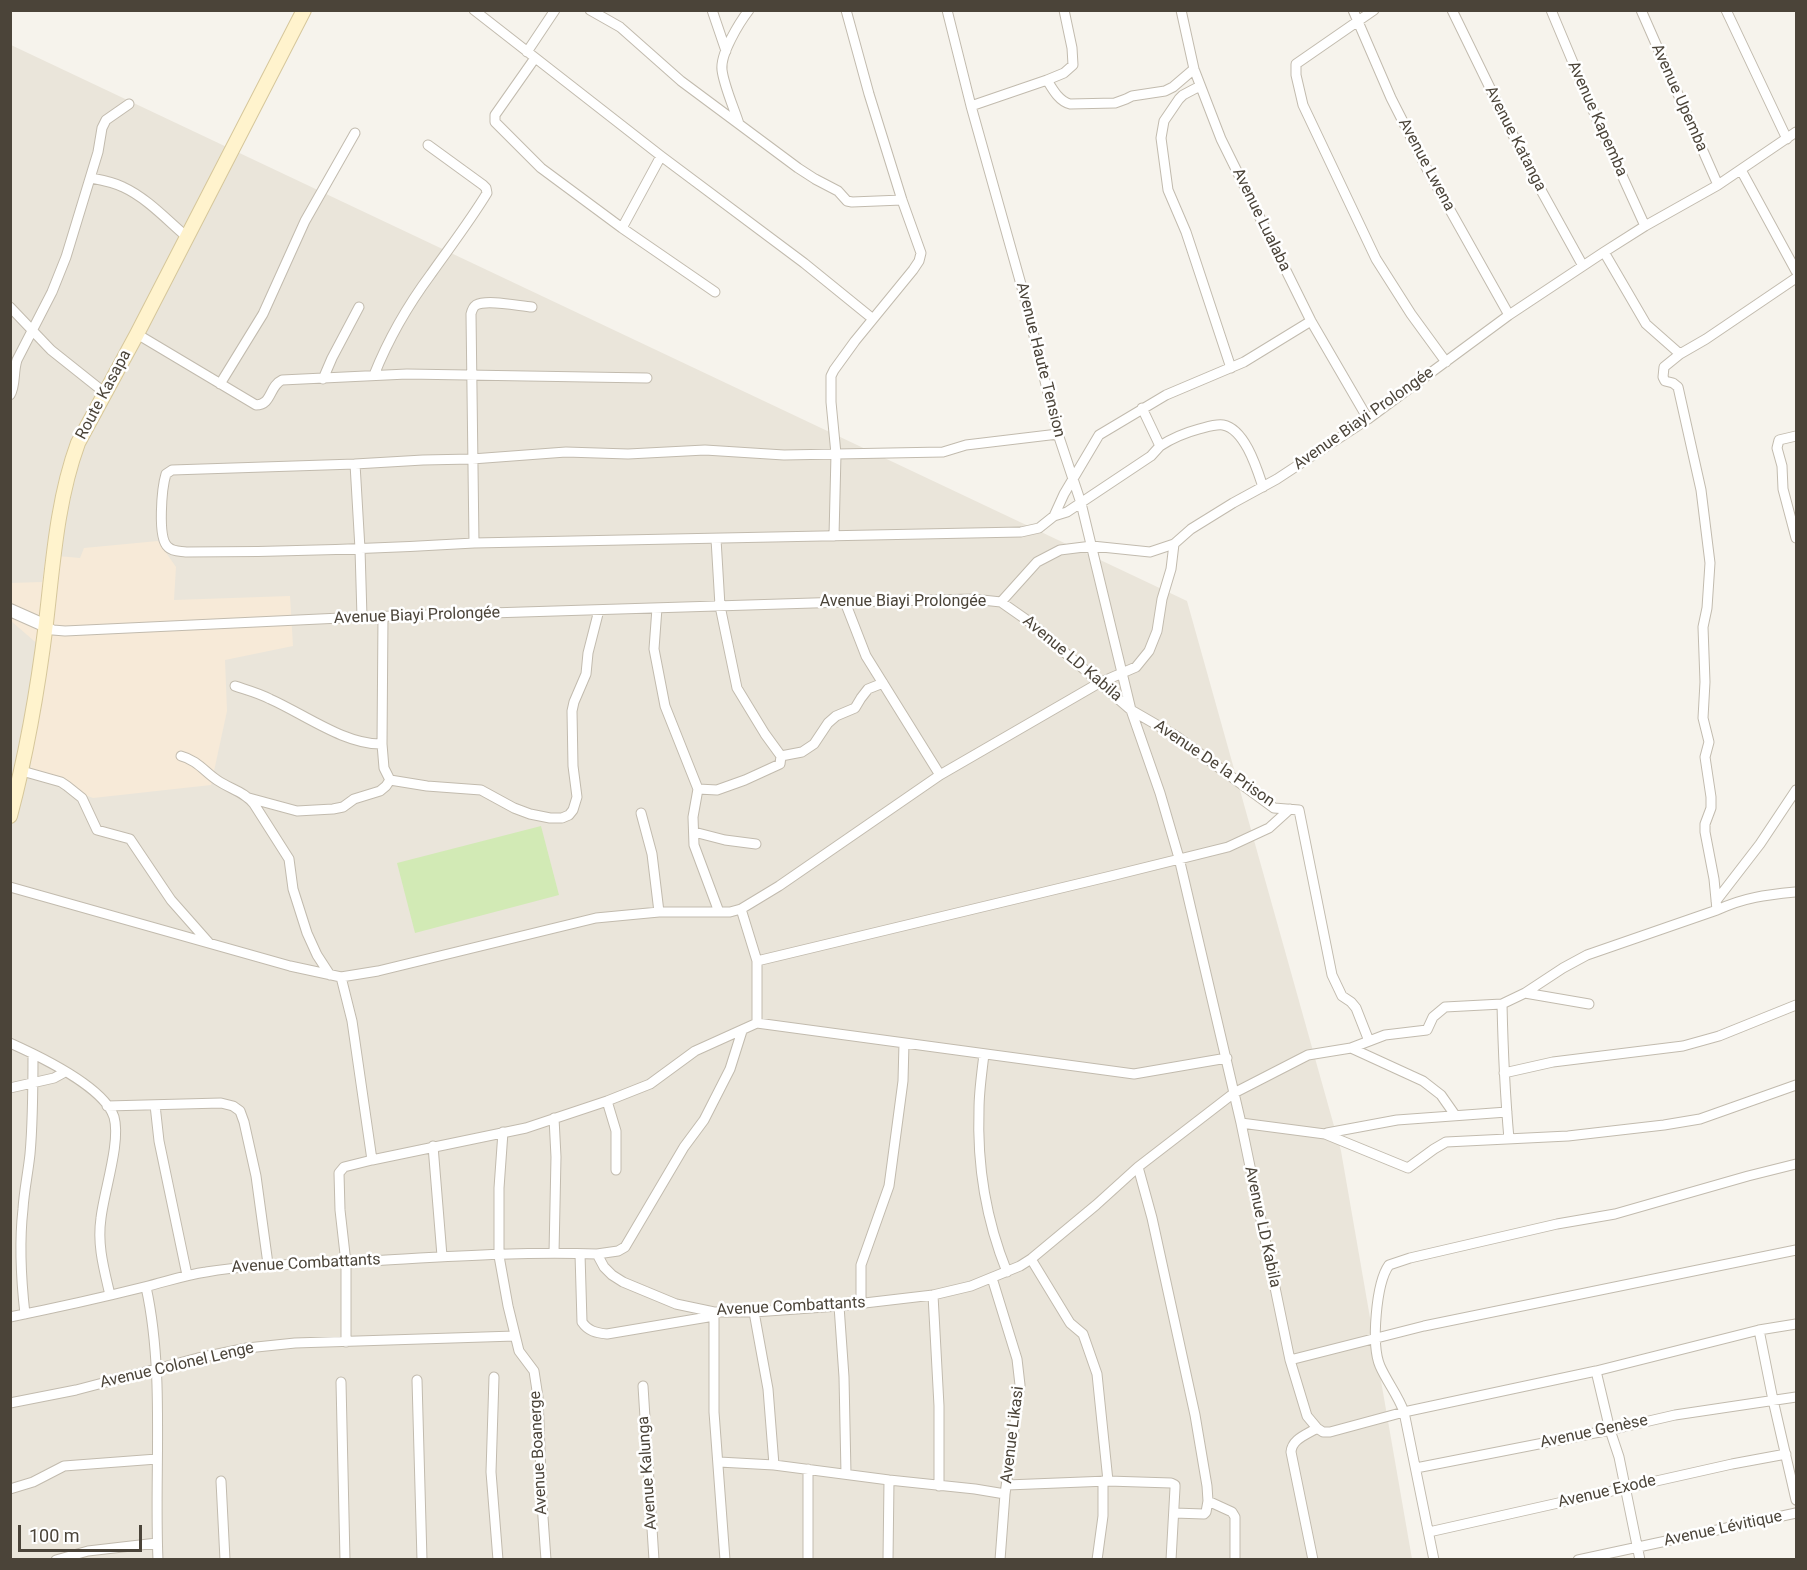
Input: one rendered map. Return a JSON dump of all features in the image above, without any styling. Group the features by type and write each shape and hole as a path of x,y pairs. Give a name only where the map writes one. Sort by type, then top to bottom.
{"main road":[{"name":"Route Kasapa","path":"10,816 22,771 36,696 57,536 68,475 78,443 137,334 304,10"}],"street":[{"path":"474,10 661,156 804,263 873,319"},
{"path":"555,10 495,115 495,122 541,168 622,228 715,292"},
{"path":"590,10 620,27 681,81 814,179 837,191 847,201 902,200"},
{"path":"712,10 726,51"},
{"path":"739,124 722,72 722,62 740,22 749,10"},
{"path":"834,536 837,454 831,402 831,376 920,261 921,248 902,200 846,10"},
{"name":"Avenue Haute Tension","path":"947,10 971,106 1024,295 1058,434 1081,503 1131,710"},
{"path":"971,106 1047,80 1064,73 1073,65 1064,10"},
{"name":"Avenue Lualaba","path":"1181,10 1194,69 1221,139 1311,321 1368,419"},
{"name":"Avenue Lwena","path":"1353,10 1391,98 1427,169 1509,315"},
{"path":"1374,10 1296,64 1296,75 1303,105 1376,259 1411,314 1446,362"},
{"name":"Avenue Katanga","path":"1452,10 1531,172 1583,266"},
{"name":"Avenue Kapemba","path":"1551,10 1645,226"},
{"name":"Avenue Upemba","path":"1641,10 1718,186"},
{"path":"1726,10 1794,135"},
{"path":"1047,80 1064,102 1070,104 1115,103 1132,96 1169,89 1194,69"},
{"path":"1200,86 1179,99 1164,121 1160,133 1168,190 1186,232 1231,368"},
{"path":"10,395 14,386 14,368 52,292 66,257 91,178 102,128 106,120 129,104"},
{"path":"220,384 262,314 305,220 355,134"},
{"name":"Avenue Biayi Prolongée","path":"10,610 53,630 65,631 362,617 845,602 974,599 1000,602 1037,562 1060,550 1092,546 1150,552 1174,544 1191,529 1277,480 1368,419 1509,315 1604,252 1645,226 1718,186 1794,135"},
{"path":"374,375 383,352 409,306 487,193 483,185 428,146"},
{"path":"622,228 661,156"},
{"path":"1741,170 1797,272"},
{"path":"91,178 124,187 145,201 187,237"},
{"path":"1604,252 1646,324 1680,354"},
{"path":"1716,906 1705,832 1705,824 1711,808 1711,797 1705,757 1709,742 1703,718 1705,682 1702,627 1707,608 1710,563 1701,490 1678,387 1665,381 1663,373 1664,367 1680,354 1797,278"},
{"path":"474,543 471,314 477,305 487,303 532,307"},
{"path":"10,307 51,350 105,393"},
{"path":"323,379 359,307"},
{"path":"1054,516 1099,435 1166,395 1244,362 1311,321"},
{"path":"137,334 256,405 267,402 274,386 279,381 374,375 647,378"},
{"path":"1142,408 1160,446"},
{"path":"1058,434 966,445 943,452 784,455 705,450 627,454 566,452 472,459 172,470 166,474 164,481 163,539 167,547 174,551 219,552 360,549 474,543 1021,532 1039,528 1054,516 1067,512 1151,456 1160,446 1177,435 1222,425 1230,428 1244,441 1254,460 1263,487"},
{"path":"1797,436 1779,440 1777,448 1782,466 1783,489 1797,538"},
{"path":"355,464 362,617"},
{"path":"698,789 717,790 745,780 780,764 781,756 737,688 720,606 716,539"},
{"path":"10,887 290,966 341,977 378,971 596,918 659,912 719,912 741,909 779,886 940,775 1099,683 1136,667 1149,651 1157,630 1174,544"},
{"path":"845,602 866,656 940,775"},
{"name":"Avenue LD Kabila","path":"1000,602 1031,623 1131,710 1160,793 1179,858 1227,1058 1290,1360 1306,1416 1317,1428"},
{"path":"657,608 654,650 665,706 698,789 693,817 694,845 719,912"},
{"path":"390,780 427,786 481,790 530,814 550,818 562,818 569,815 577,797 573,766 572,711 586,674 588,653 599,610"},
{"path":"383,617 382,744 384,768 390,780"},
{"path":"781,756 802,752 814,744 828,723 836,716 855,708 868,689 883,683"},
{"path":"235,686 268,697 351,740 382,744"},
{"name":"Avenue De la Prison","path":"1131,710 1176,736 1274,808 1294,810"},
{"path":"181,756 189,758 217,780 249,798 297,811 343,807 354,799 380,790 390,780"},
{"path":"22,771 62,782 81,798 97,830 130,839 171,900 210,944"},
{"path":"1716,906 1797,790"},
{"path":"249,798 289,859 293,889 307,933 330,975"},
{"path":"757,961 1228,847 1269,828 1294,810 1332,975 1342,996 1356,1008 1369,1041"},
{"path":"641,813 652,854 659,912"},
{"path":"694,832 725,840 756,844"},
{"path":"1509,1139 1502,1004 1526,993 1563,968 1587,956 1716,906 1756,896 1797,892"},
{"path":"741,909 757,961 757,1023"},
{"path":"341,977 352,1022 372,1160"},
{"path":"1526,993 1589,1004"},
{"name":"Avenue Combattants","path":"10,1317 146,1287 187,1275 268,1264 346,1263 442,1256 499,1256 532,1252 597,1254 604,1267 623,1282 676,1304 714,1314 839,1306 933,1295 971,1286 1007,1272 1031,1258 1138,1167 1234,1093 1308,1055 1351,1048 1385,1035 1426,1029 1433,1017 1445,1007 1502,1004"},
{"path":"1504,1073 1553,1062 1683,1046 1719,1036 1797,1005"},
{"path":"346,1342 346,1263 340,1210 339,1173 344,1167 539,1124 607,1101 650,1084 695,1051 757,1023 1134,1074 1227,1058"},
{"path":"597,1254 618,1251 625,1247 684,1147 704,1120 730,1069 742,1031"},
{"path":"10,1043 84,1083 108,1106 113,1117 116,1138 99,1235 100,1252 110,1295"},
{"path":"861,1304 861,1265 889,1186 903,1087 904,1044"},
{"path":"1351,1048 1423,1081 1441,1095 1455,1115"},
{"path":"25,1314 20,1246 22,1210 30,1156 33,1054"},
{"path":"984,1054 978,1108 979,1160 993,1234 1007,1272"},
{"path":"10,1088 54,1078 65,1072"},
{"path":"1241,1124 1324,1134 1408,1168 1446,1142 1568,1136 1700,1119 1797,1085"},
{"path":"607,1101 616,1131 616,1170"},
{"path":"108,1106 221,1102 240,1111 256,1176 268,1264"},
{"path":"155,1105 159,1141 187,1275"},
{"path":"1324,1134 1397,1120 1507,1112"},
{"path":"554,1118 556,1157 554,1253"},
{"name":"Avenue Boanerge","path":"503,1132 499,1188 499,1256 519,1351 534,1371 538,1397 546,1560"},
{"path":"433,1146 442,1256"},
{"path":"1434,1560 1404,1412 1399,1397 1379,1364 1376,1339 1377,1301 1380,1286 1389,1265 1410,1258 1557,1224 1615,1214 1797,1164"},
{"path":"1138,1167 1152,1218 1195,1415 1208,1501 1204,1514 1174,1513"},
{"path":"1290,1360 1499,1310 1797,1250"},
{"path":"580,1254 582,1322 587,1329 593,1332 607,1334 714,1314 714,1412 725,1560"},
{"path":"1031,1258 1070,1323 1083,1334 1097,1374 1106,1481 1097,1560"},
{"name":"Avenue Likasi","path":"992,1278 1014,1347 1019,1371 1019,1400 1006,1490 1000,1560"},
{"path":"146,1287 151,1315 155,1370 158,1560"},
{"path":"933,1295 939,1406 939,1486"},
{"path":"839,1306 844,1377 846,1474"},
{"path":"754,1312 768,1389 774,1465"},
{"path":"1313,1560 1291,1446 1317,1428 1323,1432 1330,1432 1404,1412 1596,1371 1759,1330 1797,1324"},
{"path":"1759,1330 1797,1500"},
{"name":"Avenue Colonel Lenge","path":"10,1403 76,1390 198,1358 247,1348 295,1343 515,1336"},
{"path":"1596,1371 1626,1488 1640,1560"},
{"path":"494,1377 491,1472 498,1560"},
{"path":"417,1380 422,1560"},
{"path":"340,1382 345,1560"},
{"name":"Avenue Kalunga","path":"643,1386 654,1560"},
{"name":"Avenue Genèse","path":"1416,1468 1610,1430 1674,1415 1797,1397"},
{"name":"Avenue Exode","path":"1429,1532 1786,1454"},
{"path":"10,1489 33,1482 64,1466 157,1459"},
{"path":"719,1462 774,1465 975,1489 1006,1490 1106,1481 1173,1484 1175,1488 1171,1560"},
{"path":"808,1469 808,1560"},
{"path":"888,1560 889,1480"},
{"path":"221,1481 225,1560"},
{"path":"1208,1501 1232,1512 1235,1517 1235,1560"},
{"name":"Avenue Lévitique","path":"1578,1560 1797,1513"},
{"path":"56,1560 87,1551 157,1543"}],"shaded area":[{"path":"11,45 1187,601 1341,1151 1412,1559 11,1560"},
{"path":"158,541 176,567 174,600 290,596 293,646 225,660 227,711 211,785 93,798 30,775 41,647 11,621 10,583 42,582 46,555 80,558 84,548"}],"green space":[{"path":"541,826 559,895 415,933 397,863"}]}
